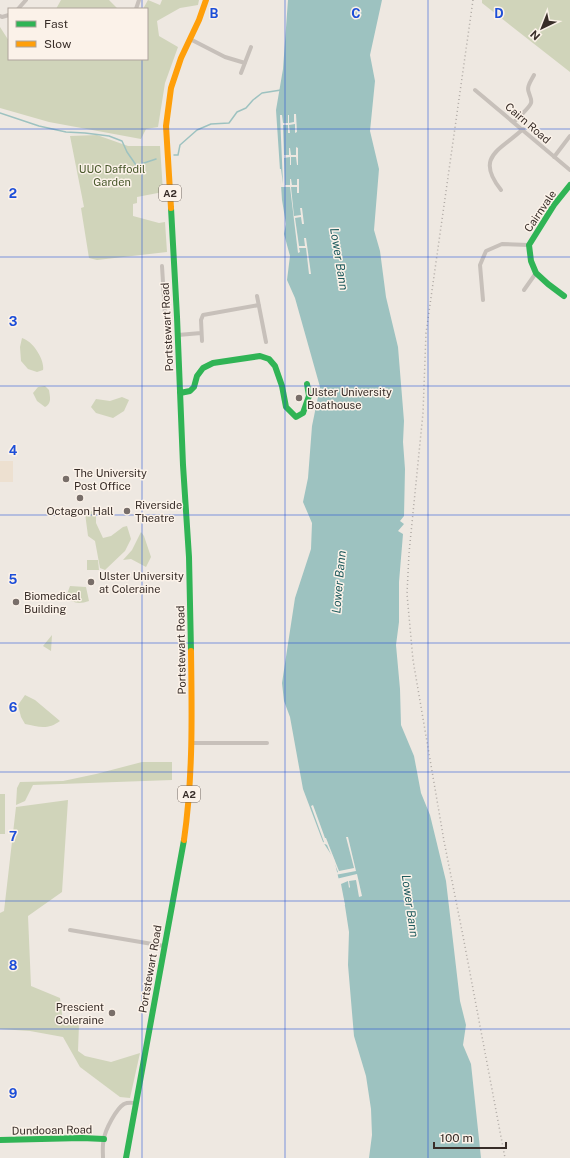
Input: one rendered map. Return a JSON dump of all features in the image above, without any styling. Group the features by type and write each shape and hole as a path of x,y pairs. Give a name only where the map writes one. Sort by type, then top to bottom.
{"main road":[{"name":"Portstewart Road","path":"126,1158 188,812 192,743 189,557 166,126 171,88 181,58 199,20 206,0"},
{"name":"Cairnvale","path":"536,273 531,261 529,245 554,205 570,185"},
{"path":"536,273 564,296"},
{"path":"180,393 190,391 194,387 197,376 203,368 213,363 260,356 269,359 275,366 282,386 286,407 296,417 303,413 309,396 307,384"},
{"name":"Dundooan Road","path":"0,1140 82,1138 104,1139"}],"street":[{"path":"19,8 26,0"},
{"path":"190,39 225,57 245,63"},
{"path":"241,73 251,48"},
{"path":"514,122 529,108 531,97 528,89 534,75"},
{"name":"Cairn Road","path":"475,90 570,170"},
{"path":"501,190 491,175 491,159 500,146 516,136 522,129"},
{"path":"554,157 570,136"},
{"path":"483,300 480,265 486,251 502,244 529,245"},
{"name":"Portstewart Road","path":"162,266 165,315"},
{"path":"524,290 536,273"},
{"path":"257,296 266,342"},
{"path":"202,341 201,320 202,316 205,314 259,305"},
{"path":"178,335 201,333"},
{"path":"192,743 267,743"},
{"path":"70,930 164,946"},
{"name":"Dundooan Road","path":"103,1158 104,1139 108,1127 119,1109 124,1104 130,1102 136,1103"}],"green space":[{"path":"61,0 109,0 117,8 57,8"},
{"path":"148,0 160,5 162,0 199,0 198,5 180,8 157,21 159,36 178,47 165,83 158,127 146,129 141,139 49,122 0,108 0,27 8,39 8,60 148,60 148,8 144,8"},
{"path":"482,0 570,0 570,72 482,3"},
{"name":"UUC Daffodil Garden","path":"97,135 128,146 160,146 163,192 137,197 137,203 133,204 133,216 159,223 165,222 167,252 97,260 89,258 81,208 84,207 70,136"},
{"path":"22,338 30,343 37,351 42,361 43,370 37,372 28,369 21,361 20,347"},
{"path":"45,386 49,390 50,402 45,407 37,401 33,393 38,387"},
{"path":"122,397 129,400 124,411 113,418 96,413 91,407 96,399 110,401"},
{"path":"96,510 96,523 103,538 111,536 123,527 127,526 131,539 125,551 105,570 100,568 95,541 88,536 85,513"},
{"path":"141,532 144,536 151,557 146,567 131,559 123,560 132,550"},
{"path":"87,560 98,560 99,570 87,570"},
{"path":"70,586 86,587 89,601 77,603 71,601 66,597"},
{"path":"52,635 51,651 43,646"},
{"path":"25,695 35,700 60,721 47,727 25,724 21,717 18,705"},
{"path":"142,762 172,762 172,780 33,785 25,801 16,805 17,788 20,782 63,781"},
{"path":"0,794 5,794 5,834 0,834"},
{"path":"68,800 62,892 28,916 31,986 60,998 63,1022 79,1024 78,1051 85,1056 111,1062 140,1053 130,1098 120,1097 80,1067 63,1037 30,1031 0,1029 0,913 4,911 16,807"}],"shaded area":[{"path":"0,461 13,461 13,482 0,482"}],"water":[{"name":"Lower Bann","path":"288,0 382,0 370,55 375,81 370,131 379,169 374,230 380,251 386,297 398,347 404,421 404,516 400,521 404,524 398,531 403,534 399,582 399,622 396,645 400,689 401,725 414,756 421,793 430,815 446,881 460,1001 466,1025 463,1045 471,1064 481,1158 369,1158 372,1135 371,1109 366,1076 354,1036 348,965 349,932 345,906 334,859 323,842 303,789 290,717 284,701 282,683 295,598 311,549 312,523 303,502 308,478 312,426 320,387 295,298 287,280 290,256 284,234 286,224 282,200 276,110 283,69"}],"pier":[{"path":"294,114 296,114 297,132 295,133 295,124 289,125 290,133 288,133 288,125 283,125 284,155 289,155 290,148 291,155 296,155 296,147 298,148 298,165 296,157 291,157 291,165 290,157 284,158 285,185 290,185 291,179 292,185 297,185 297,179 299,179 299,193 297,193 297,187 291,187 294,216 301,215 300,208 302,208 304,224 302,224 301,217 295,218 299,246 305,246 304,238 306,238 311,274 309,274 306,248 299,248 300,252 298,253 290,187 281,187 278,171 278,169 281,169 283,184 280,115 282,115 283,123 288,123 289,115 289,123 294,122"},
{"path":"313,805 339,871 354,868 346,837 348,837 356,871 335,875 338,872 327,845 322,844 324,842 311,806"},
{"path":"357,874 362,896 359,897 356,880 349,881 349,888 348,881 341,884 345,905 343,905 336,879"}],"waterway":[{"path":"174,155 178,155 180,145 197,130 211,124 229,123 237,112 246,108 262,93 281,90"},
{"path":"0,113 39,126 66,132 109,136 122,141 127,152 136,165 156,159"}],"railway":[{"path":"473,0 426,333 423,413 409,553 407,594 413,660 444,841 505,1158"}],"traffic: fast":[{"path":"564,296 536,273 531,261 529,245 554,205 570,185"},
{"path":"171,208 183,465 189,557 191,651"},
{"path":"180,393 190,391 194,387 197,376 203,368 213,363 260,356 269,359 275,366 282,386 286,407 296,417 303,413 309,396 307,384"},
{"path":"126,1158 184,840"},
{"path":"0,1140 82,1138 104,1139"}],"traffic: slow":[{"path":"171,208 166,126 171,88 181,58 199,20 206,0"},
{"path":"184,840 189,793 192,722 191,651"}],"place":[{"name":"Ulster University Boathouse","path":"299,398"},
{"name":"The University Post Office","path":"66,479"},
{"name":"Octagon Hall","path":"80,498"},
{"name":"Riverside Theatre","path":"127,511"},
{"name":"Ulster University at Coleraine","path":"91,582"},
{"name":"Biomedical Building","path":"16,602"},
{"name":"Prescient Coleraine","path":"112,1013"}]}
